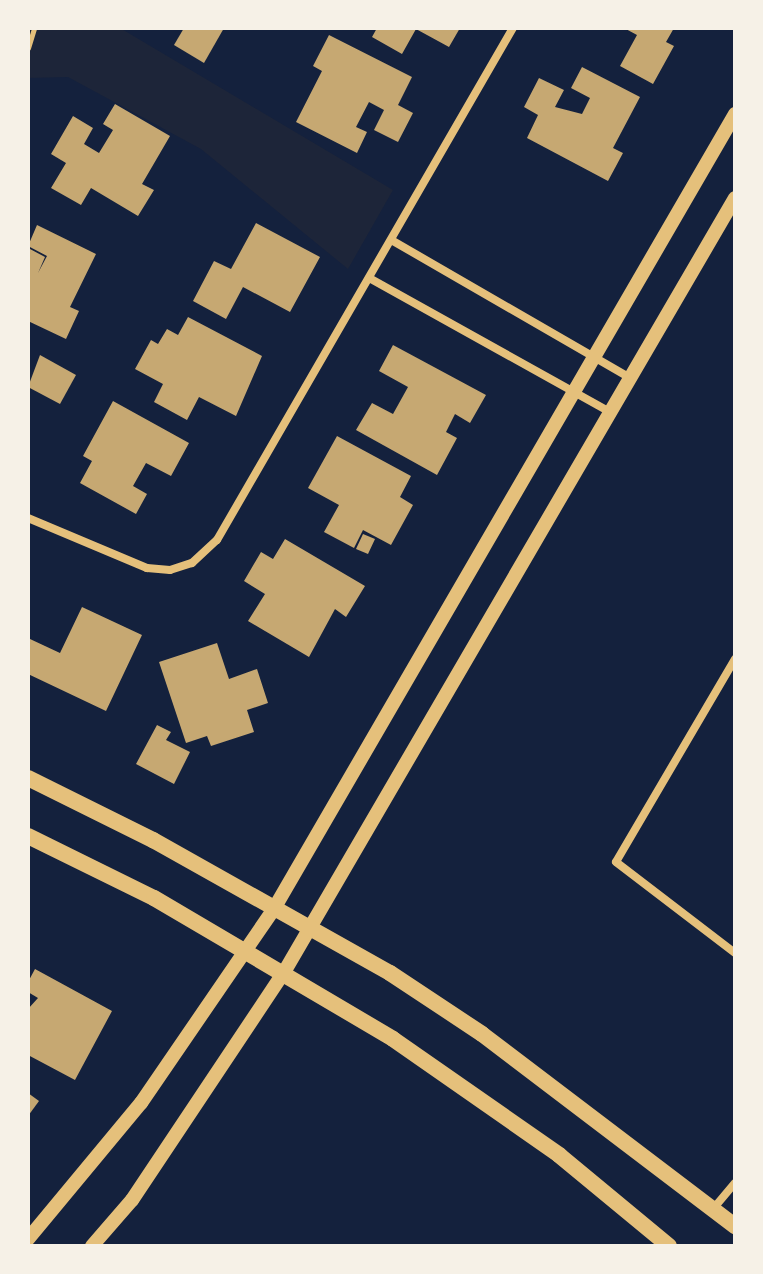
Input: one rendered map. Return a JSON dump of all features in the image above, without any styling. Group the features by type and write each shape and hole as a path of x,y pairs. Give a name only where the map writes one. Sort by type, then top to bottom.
{"main road":[{"path":"28,778 275,907 482,1034 735,1226"},
{"path":"28,836 154,898 246,951 499,1111 669,1246"}],"street":[{"path":"28,518 147,568 170,570 192,563 217,540 393,241 513,28"},
{"path":"28,1239 141,1103 275,907 735,114"},
{"path":"92,1246 132,1200 283,974 735,198"},
{"path":"393,241 630,378"},
{"path":"371,279 610,412"},
{"path":"735,659 616,862 735,953"},
{"path":"713,1209 735,1183"}],"path":[{"path":"28,48 34,28"}],"shaded area":[{"path":"28,28 120,28 393,190 348,269 201,149 68,77 28,78"}],"building":[{"path":"184,28 224,28 204,63 174,45"},
{"path":"377,28 460,28 449,47 416,29 402,54 372,37"},
{"path":"624,28 674,28 666,42 674,46 653,84 620,66 637,35"},
{"path":"329,35 412,77 398,105 413,113 398,142 374,130 384,110 369,102 356,127 367,132 357,153 296,122 322,71 313,66"},
{"path":"582,67 640,97 613,148 623,153 608,181 527,138 538,115 524,107 539,78 564,90 555,107 582,114 590,98 571,88"},
{"path":"115,104 170,136 142,184 154,190 138,216 91,188 81,205 51,188 66,163 51,154 73,116 93,128 84,144 99,153 113,130 103,124"},
{"path":"256,223 320,257 290,312 243,287 226,319 193,301 214,261 231,269"},
{"path":"37,225 96,254 70,307 79,311 66,339 28,321 28,254 30,249 45,257 38,273 47,256 28,246"},
{"path":"188,317 262,356 236,416 199,397 187,420 154,402 163,384 135,369 151,340 158,344 167,329 178,335"},
{"path":"393,345 486,395 470,423 455,414 446,432 457,438 437,475 356,430 372,403 393,414 408,387 379,371"},
{"path":"40,355 76,375 60,404 28,387"},
{"path":"113,401 189,443 171,476 146,463 133,486 147,494 136,514 80,483 92,461 83,456"},
{"path":"337,436 411,476 400,497 413,505 391,545 363,530 354,548 324,532 339,505 308,488"},
{"path":"363,534 375,539 368,554 356,549"},
{"path":"285,539 365,586 346,617 335,609 309,657 248,621 265,594 244,581 261,552 273,559"},
{"path":"82,607 142,635 106,711 28,674 30,639 60,653"},
{"path":"217,643 229,679 257,669 268,703 247,710 254,732 211,746 207,736 186,743 159,662"},
{"path":"157,725 171,732 166,740 190,752 174,784 136,764"},
{"path":"35,969 112,1011 75,1080 28,1055 28,1009 38,998 28,992 28,982"},
{"path":"28,1093 39,1101 28,1116"}]}
